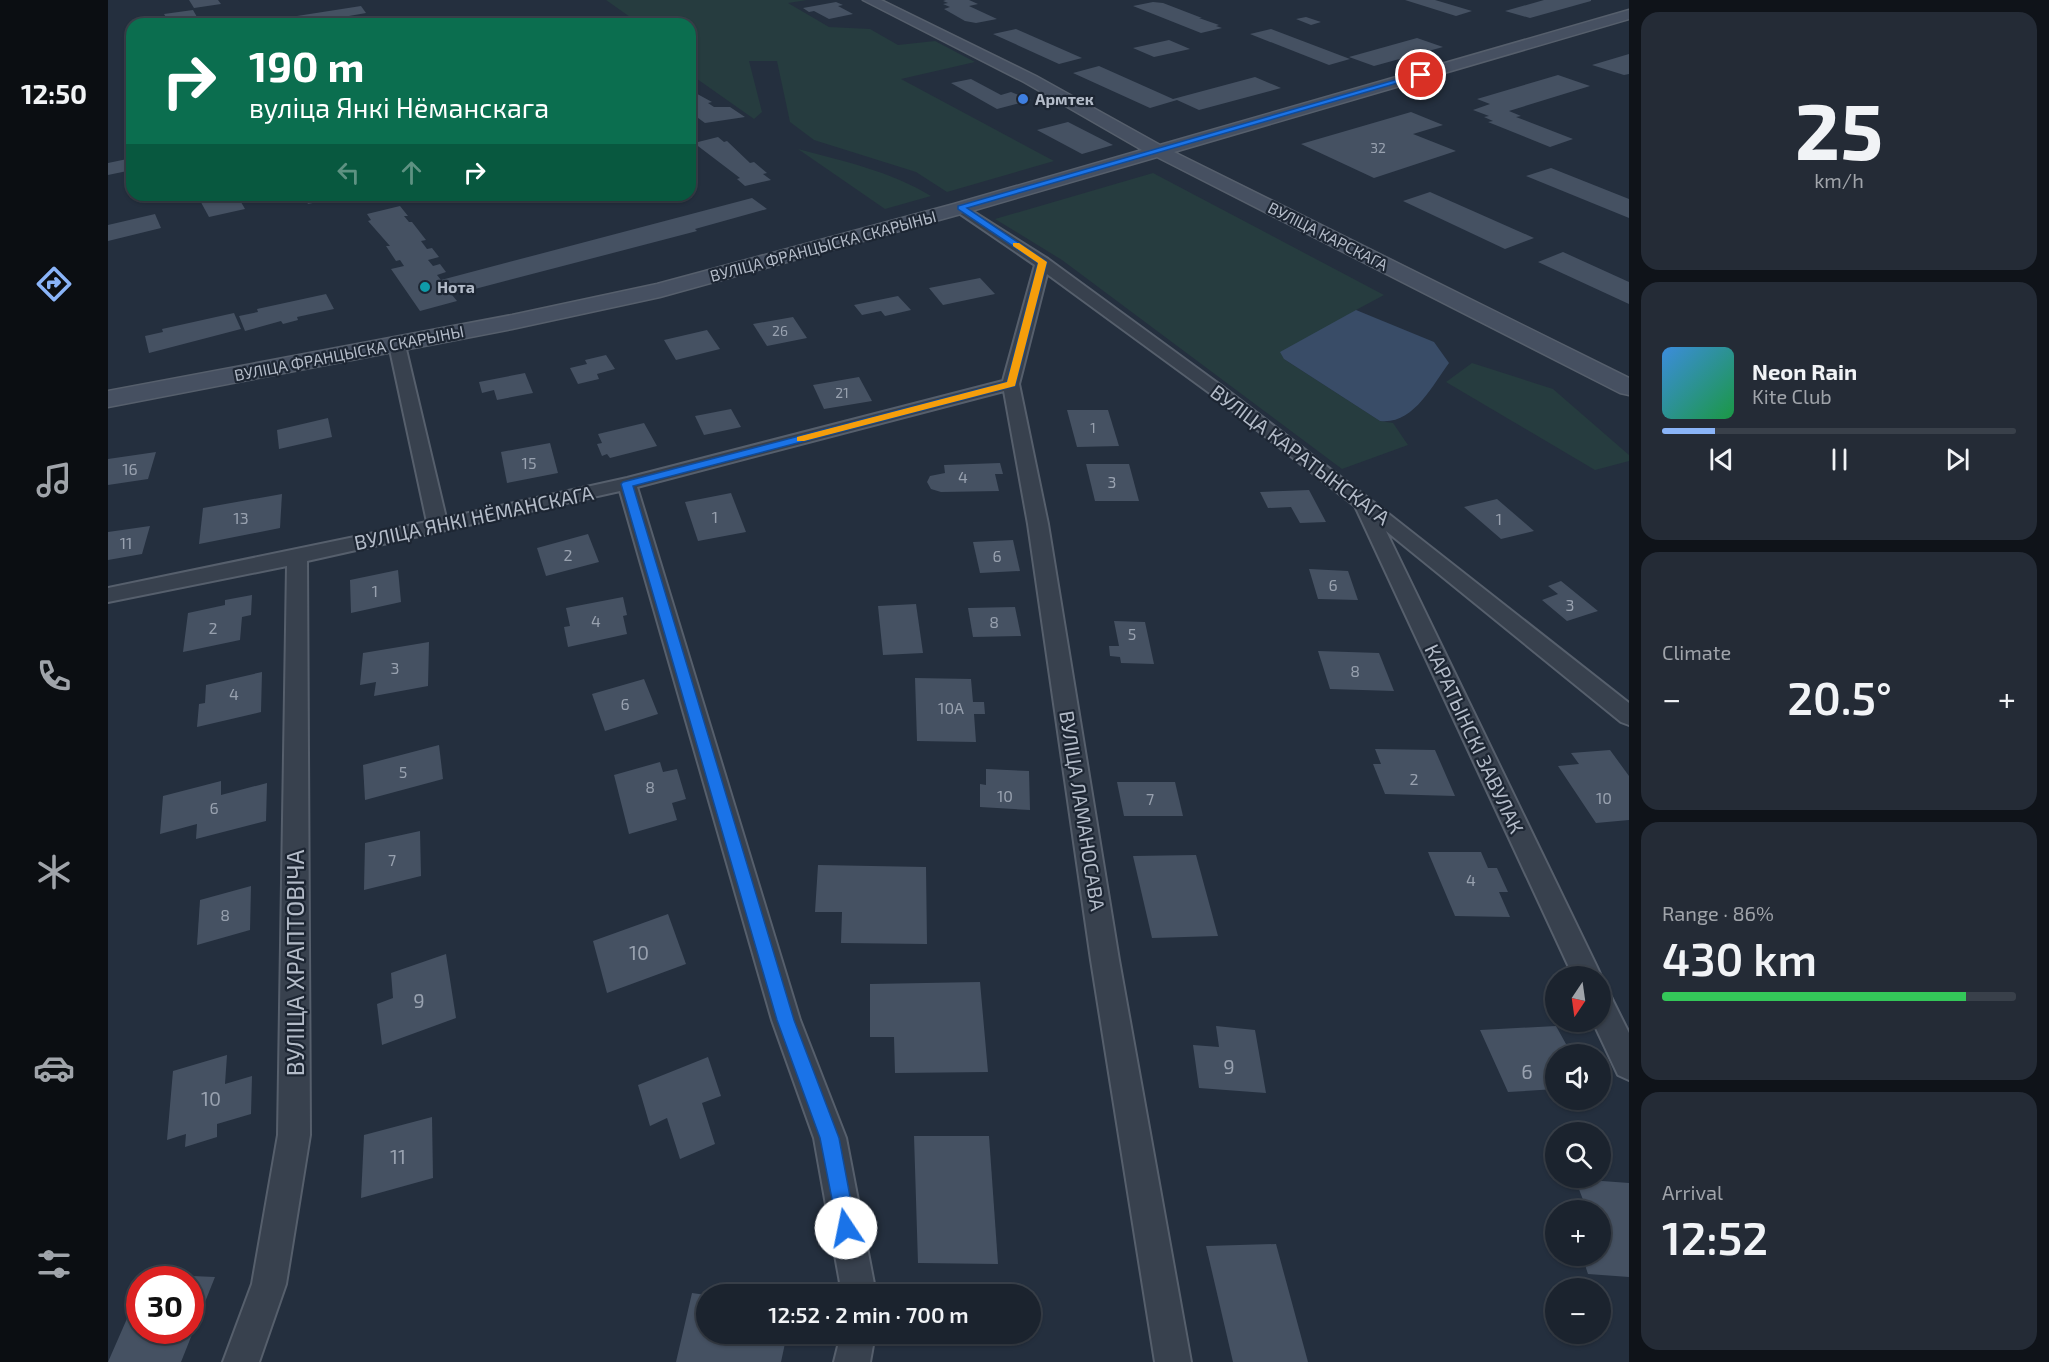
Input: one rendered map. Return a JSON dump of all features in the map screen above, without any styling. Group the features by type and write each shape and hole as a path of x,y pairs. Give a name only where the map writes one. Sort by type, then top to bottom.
{"street":[{"name":"ВУЛІЦА КАРСКАГА","path":"870,0 1030,79 1159,150 1629,388"},
{"name":"ВУЛІЦА ФРАНЦЫСКА СКАРЫНЫ","path":"108,399 397,345 660,290 961,208 1629,14"},
{"name":"ВУЛІЦА КАРСКАГА","path":"1030,79 1182,144 1629,368"},
{"name":"ВУЛІЦА КАРАТЫНСКАГА","path":"961,208 1043,262 1362,501 1629,716"},
{"name":"ВУЛІЦА ЛАМАНОСАВА","path":"1043,262 1011,384 1038,524 1105,960 1173,1362"},
{"path":"397,345 438,526"},
{"name":"ВУЛІЦА ЯНКІ НЁМАНСКАГА","path":"108,594 297,557 627,484 1011,384"},
{"path":"627,484 786,1020 830,1138 857,1284"},
{"name":"КАРАТЫНСКІ ЗАВУЛАК","path":"1362,501 1582,966"},
{"name":"ВУЛІЦА ХРАПТОВІЧА","path":"241,1362 269,1284 294,1135 297,557"},
{"path":"1611,1028 1629,1065"},
{"path":"852,1362 856,1344"}],"green space":[{"path":"606,0 807,0 788,3 829,27 870,29 898,45 935,41 975,62 901,79 1054,161 947,192 916,172 814,140 790,122 777,61 749,61 762,112 754,119 696,78 696,18 632,18"},
{"path":"798,149 883,173 931,196 885,209"},
{"path":"1153,173 1384,295 1356,310 1284,359 1380,421 1393,423 1408,445 1342,469 1062,260 995,219"},
{"path":"1472,363 1553,389 1629,455 1629,461 1595,470 1446,382"}],"water":[{"path":"1356,310 1434,342 1449,363 1420,402 1402,417 1392,421 1380,421 1284,359 1280,352"}],"building":[{"path":"189,0 218,0 221,4 194,8"},
{"path":"969,0 978,4 969,6 997,19 976,23 965,21 944,9 950,7 943,4 948,3 943,1"},
{"path":"1405,0 1435,0 1472,11 1456,16"},
{"path":"1544,0 1591,1 1530,18 1505,11"},
{"path":"836,2 843,5 838,6 853,14 829,19 803,8"},
{"path":"1153,2 1163,3 1222,28 1201,33 1133,6"},
{"path":"361,6 366,13 338,18 284,18"},
{"path":"193,10 198,18 166,18 164,14"},
{"path":"1306,17 1321,22 1311,25 1296,19"},
{"path":"1016,29 1082,58 1059,64 993,34"},
{"path":"1271,29 1350,59 1329,65 1250,34"},
{"path":"1417,38 1443,47 1374,66 1349,57"},
{"path":"1169,40 1190,49 1154,57 1133,48"},
{"path":"1629,54 1629,74 1624,75 1592,65"},
{"path":"1099,66 1173,99 1255,77 1281,88 1199,110 1177,100 1150,108 1073,73"},
{"path":"1558,75 1590,86 1509,111 1521,116 1516,117 1573,139 1550,147 1488,122 1493,121 1484,117 1489,116 1473,110 1490,104 1477,99"},
{"path":"971,79 1001,95 1011,92 1031,100 997,109 951,83"},
{"path":"696,93 712,102 708,103 714,107 730,107 745,117 705,123 696,116"},
{"path":"1411,112 1443,125 1413,134 1456,151 1374,178 1301,144"},
{"path":"1068,122 1113,145 1082,154 1037,130"},
{"path":"718,137 724,142 727,141 750,163 754,162 767,173 763,174 771,180 745,186 737,179 740,178 696,142"},
{"path":"126,159 126,171 108,175 108,163"},
{"path":"1551,168 1629,199 1629,218 1526,176"},
{"path":"1430,192 1534,238 1505,249 1403,201"},
{"path":"752,198 767,209 695,229 697,231 452,295 457,301 420,311 391,269 404,266 400,260 396,261 386,246 390,246 368,221 371,220 367,214 400,206 408,216 404,216 412,222 426,240 421,241 427,249 432,248 439,257 428,260 433,266 440,264 446,272 437,275 441,280"},
{"path":"200,201 240,201 245,209 209,217"},
{"path":"306,201 322,201 308,204"},
{"path":"155,214 161,228 108,241 108,225"},
{"path":"1563,252 1629,282 1629,304 1538,262"},
{"path":"980,278 995,294 943,305 929,288"},
{"path":"326,294 334,309 297,317 298,320 283,324 281,321 245,331 239,316 258,312 257,309"},
{"path":"898,296 911,310 885,316 881,311 862,315 854,305"},
{"path":"234,313 241,329 149,353 145,336 163,332 162,329"},
{"path":"793,317 807,338 767,346 753,324"},
{"path":"707,330 720,349 676,360 664,340"},
{"path":"606,355 615,369 597,374 599,379 578,384 570,368 587,364 585,360"},
{"path":"525,373 533,393 497,400 494,390 482,393 479,382"},
{"path":"859,377 872,401 824,409 813,385"},
{"path":"731,409 741,427 704,435 695,416"},
{"path":"1067,410 1108,410 1119,446 1077,447"},
{"path":"328,418 332,437 279,449 277,430"},
{"path":"644,423 657,446 610,458 607,454 602,456 597,444 602,443 598,434"},
{"path":"550,443 558,473 507,483 501,452"},
{"path":"156,452 148,479 108,485 108,459"},
{"path":"1000,463 1003,474 995,474 999,491 941,492 931,489 927,482 930,476 945,473 944,465"},
{"path":"1086,464 1129,464 1139,501 1095,501"},
{"path":"1309,490 1326,522 1300,523 1291,507 1268,508 1260,492"},
{"path":"731,493 746,532 698,541 685,502"},
{"path":"282,494 280,528 199,544 203,508"},
{"path":"1497,499 1534,531 1501,539 1464,507"},
{"path":"150,526 142,554 108,560 108,532"},
{"path":"588,534 599,562 546,576 537,548"},
{"path":"1013,540 1020,571 980,573 973,542"},
{"path":"1309,569 1348,571 1358,600 1318,599"},
{"path":"398,570 401,602 351,613 350,580"},
{"path":"1561,581 1598,611 1567,621 1542,600 1558,594 1548,586"},
{"path":"252,595 251,615 242,617 240,640 183,652 188,613 225,605 225,600"},
{"path":"623,597 627,615 623,616 627,634 568,647 564,627 570,626 566,608"},
{"path":"916,604 923,653 883,655 878,606"},
{"path":"1015,607 1021,636 973,637 968,608"},
{"path":"1114,621 1145,622 1154,664 1121,663 1120,657 1110,656 1109,646 1119,646"},
{"path":"429,642 428,686 374,696 376,682 360,685 363,653"},
{"path":"1318,651 1379,653 1394,691 1330,689"},
{"path":"262,672 261,712 197,727 199,704 205,703 206,685"},
{"path":"915,678 971,679 973,702 984,702 985,714 974,714 976,742 917,741"},
{"path":"644,679 658,714 605,731 592,694"},
{"path":"439,745 443,779 365,800 363,765"},
{"path":"1375,749 1435,750 1455,796 1385,794 1373,764 1381,764"},
{"path":"1610,750 1629,776 1629,820 1596,823 1558,766 1579,764 1571,753"},
{"path":"660,762 663,772 677,769 686,799 672,803 677,820 629,834 614,775"},
{"path":"986,769 1029,771 1030,810 980,807 980,784 986,785"},
{"path":"221,781 221,795 267,783 266,821 196,839 197,824 160,834 163,796"},
{"path":"1117,782 1175,782 1183,816 1124,816"},
{"path":"420,831 421,876 364,890 365,843"},
{"path":"1428,852 1481,852 1488,868 1497,868 1508,892 1499,892 1510,917 1455,916"},
{"path":"1196,855 1218,936 1152,938 1133,856"},
{"path":"818,865 926,867 927,944 841,943 842,912 815,912"},
{"path":"251,886 250,930 197,945 200,900"},
{"path":"668,914 686,964 607,993 593,941"},
{"path":"446,954 456,1018 382,1045 377,1004 393,998 391,973"},
{"path":"980,982 988,1072 895,1073 894,1037 870,1037 870,984"},
{"path":"1216,1026 1255,1030 1266,1093 1199,1088 1193,1045 1219,1047"},
{"path":"1545,1027 1545,1032 1559,1032 1566,1044 1545,1044 1545,1090 1508,1092 1480,1030"},
{"path":"227,1055 225,1084 252,1076 251,1114 217,1124 217,1137 185,1147 186,1134 167,1140 173,1071"},
{"path":"708,1057 721,1096 702,1103 715,1144 680,1159 667,1118 650,1126 638,1085"},
{"path":"432,1117 433,1178 361,1198 364,1135"},
{"path":"914,1136 989,1136 998,1264 918,1263"},
{"path":"1611,1182 1629,1183 1629,1277 1588,1274 1585,1266 1611,1266 1611,1200 1583,1200 1578,1188 1611,1188"},
{"path":"1276,1244 1308,1362 1233,1362 1206,1246"},
{"path":"204,1277 215,1277 204,1304"},
{"path":"692,1293 696,1294 696,1344 785,1344 781,1362 676,1362"},
{"path":"126,1321 126,1344 188,1344 181,1362 108,1362"}],"slow traffic":[{"path":"801,439 1011,384 1043,262 1016,245"}],"place":[{"name":"Армтек","path":"1023,99"},
{"name":"Нота","path":"425,287"}],"route":[{"path":"846,1228 830,1138 786,1020 627,484 1011,384 1043,262 961,208 1421,75"}]}
